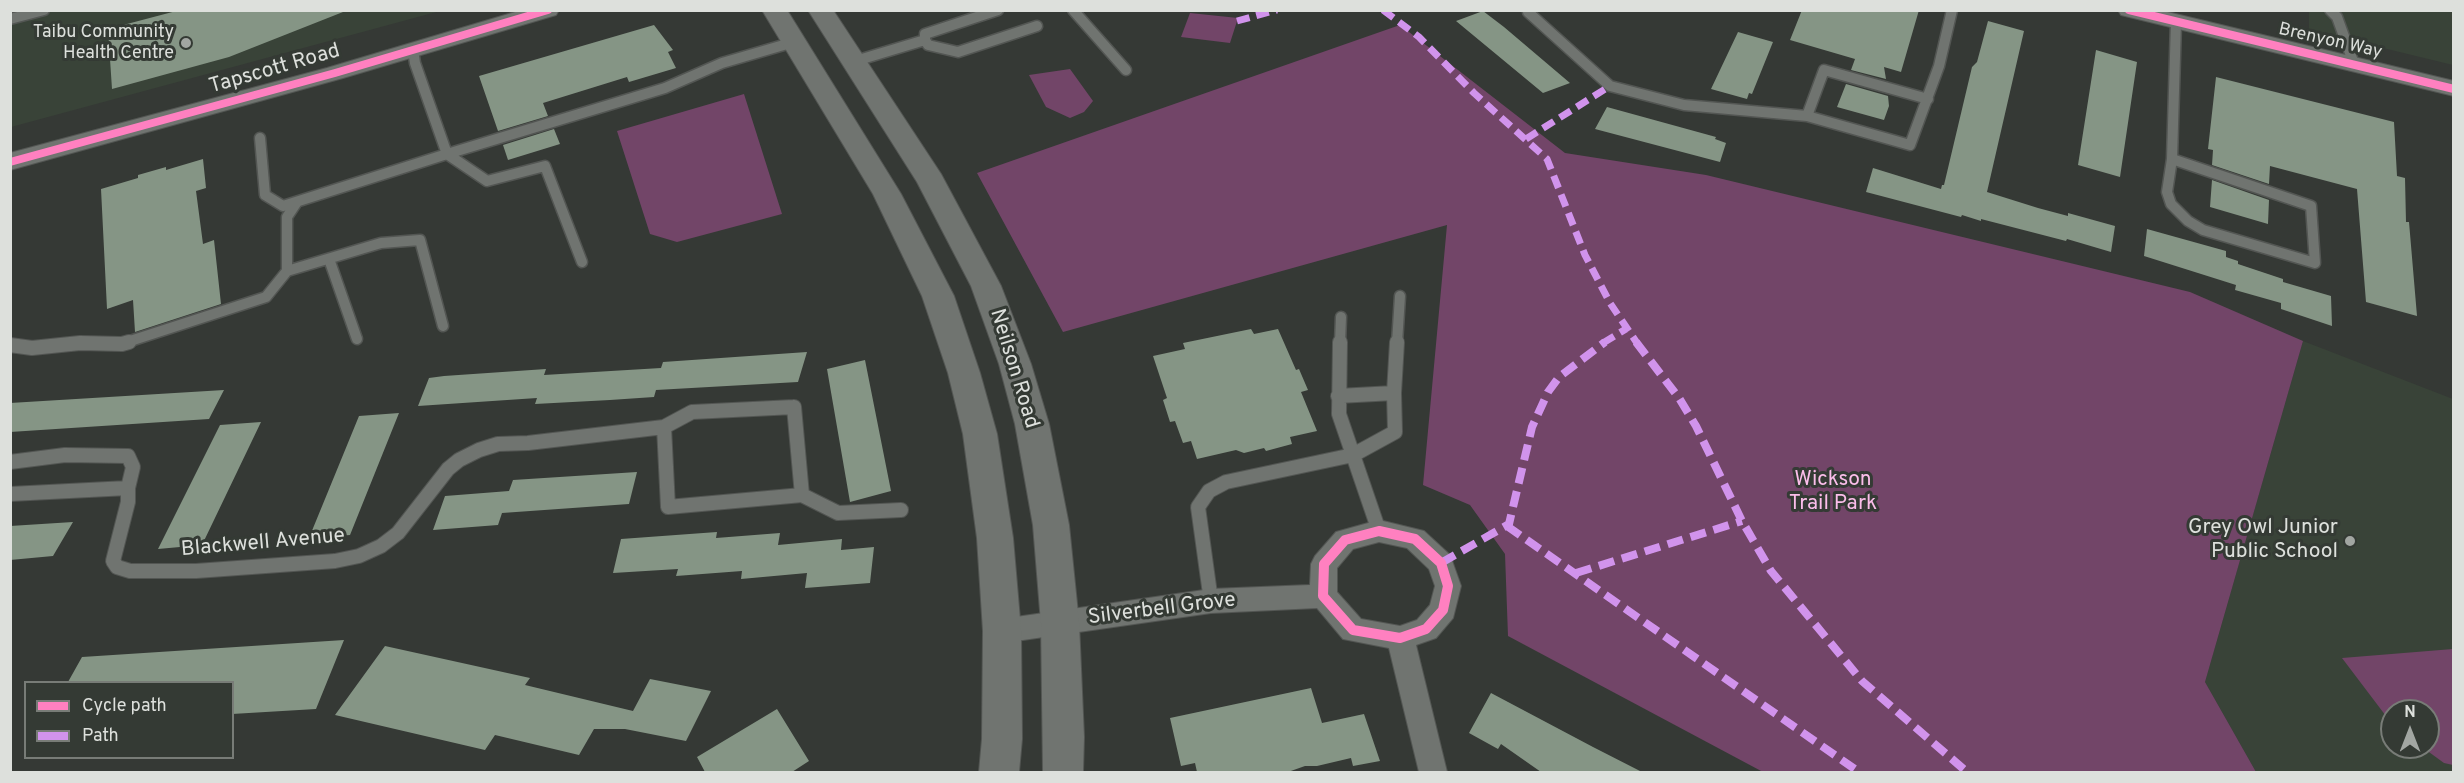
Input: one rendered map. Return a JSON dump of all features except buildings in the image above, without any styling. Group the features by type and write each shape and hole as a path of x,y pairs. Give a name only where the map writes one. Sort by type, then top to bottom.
{"main road":[{"path":"774,10 887,194 911,239 938,296 964,373 980,434 995,537 1002,631 1002,739 999,772"},
{"path":"794,42 826,21"},
{"name":"Neilson Road","path":"826,21 932,181 986,286 1015,364 1032,424 1052,525 1060,623 1063,772"}],"street":[{"name":"Tapscott Road","path":"10,143 478,10"},
{"name":"Tapscott Road","path":"10,162 548,10"},
{"name":"Brenyon Way","path":"2129,10 2454,89"},
{"path":"1379,531 1415,539 1441,563 1448,586 1443,610 1426,628 1400,638 1353,630 1323,596 1324,564 1346,540 1379,531"},
{"name":"Silverbell Grove","path":"1002,631 1211,601 1323,596"},
{"path":"1400,638 1432,772"}],"lane":[{"path":"10,20 44,10"},
{"path":"998,10 926,34 925,40 928,45 958,52 1037,26"},
{"path":"1073,10 1126,70"},
{"path":"1528,12 1610,86 1683,105 1807,116 1910,145 1939,66 1952,10"},
{"path":"2330,10 2337,17 2354,64"},
{"path":"2172,159 2311,206 2316,263 2204,230 2188,221 2175,208 2167,194 2172,159 2176,22"},
{"path":"852,62 925,40"},
{"path":"260,138 265,195 283,206 665,88 722,63 794,42"},
{"path":"413,50 415,63 447,154 487,181 545,166 582,262"},
{"path":"1807,116 1824,70 1928,99"},
{"path":"287,271 287,217 297,202"},
{"path":"10,345 32,348 81,343 122,344 266,297 287,271 381,243 420,240 442,326"},
{"path":"329,259 357,339"},
{"path":"1211,601 1198,507 1209,491 1226,482 1353,455 1395,432 1394,393 1400,296"},
{"path":"1341,317 1339,414 1379,531"},
{"path":"1338,396 1394,393"},
{"name":"Blackwell Avenue","path":"10,462 65,456 114,454 129,456 133,467 128,488 128,502 114,561 117,567 130,571 186,571 335,561 359,556 381,546 408,522 448,469 459,460 479,450 498,444 528,443 664,427 692,412 794,407 802,495"},
{"path":"664,427 669,507 802,495 837,513 901,510"},
{"path":"10,494 128,488"}],"shaded area":[{"path":"11,11 440,11 11,127"},
{"path":"2309,11 2453,11 2453,65 2309,30"},
{"name":"Grey Owl Junior Public School","path":"2303,341 2453,399 2453,772 2256,772 2205,682"}],"green space":[{"path":"1190,13 1238,18 1230,43 1181,37"},
{"name":"Wickson Trail Park","path":"1400,25 1565,153 1706,175 2190,292 2303,341 2205,682 2256,772 1763,772 1508,636 1505,554 1470,505 1423,485 1447,225 1063,332 977,173"},
{"path":"1070,69 1093,101 1084,112 1070,118 1046,107 1029,75"},
{"path":"744,94 782,214 677,242 650,234 617,131"},
{"path":"2454,649 2453,765 2438,759 2440,699 2380,699 2380,708 2342,658"}],"marked path":[{"path":"1237,21 1277,10"},
{"path":"1383,10 1419,37 1474,93 1547,159 1585,255 1610,303 1626,329 1679,398 1696,426 1742,521 1771,571 1862,681 1967,772"},
{"path":"1526,139 1610,86"},
{"path":"1441,563 1509,524 1532,427 1548,392 1559,377 1589,352 1626,329"},
{"path":"1576,573 1742,521"},
{"path":"1507,526 1859,772"}],"cycle path":[{"path":"10,162 335,73 548,10"},
{"path":"2129,10 2454,89"},
{"path":"1379,531 1415,539 1441,563 1448,586 1443,610 1426,629 1400,638 1353,630 1323,596 1324,564 1345,540 1379,531"}],"place":[{"name":"Taibu Community Health Centre","path":"186,43"},
{"name":"Grey Owl Junior Public School","path":"2350,541"}]}
